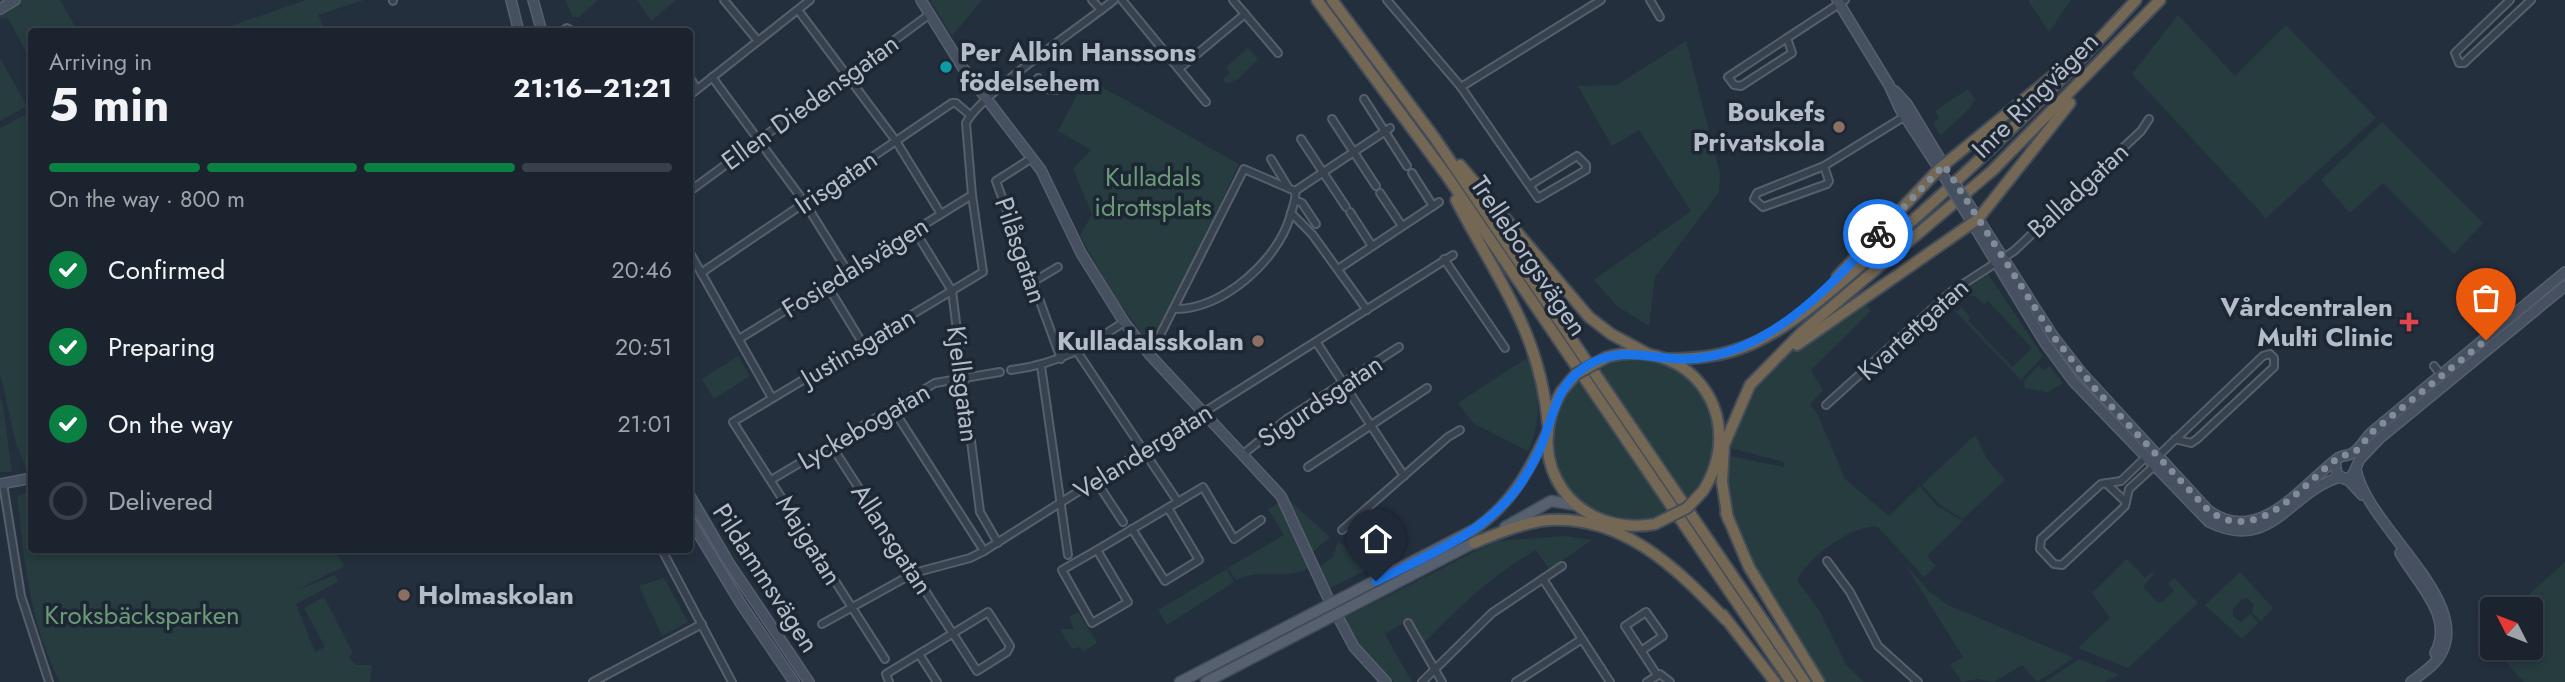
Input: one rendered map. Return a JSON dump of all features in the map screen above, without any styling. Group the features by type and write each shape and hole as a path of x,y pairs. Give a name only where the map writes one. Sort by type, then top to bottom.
{"highway":[{"name":"Trelleborgsvägen","path":"1317,0 1442,168 1791,682"},
{"name":"Trelleborgsvägen","path":"1332,0 1434,137 1805,682"},
{"name":"Inre Ringvägen","path":"1657,356 1710,357 1744,347 1769,335 1810,306 1908,225 2034,108 2136,0"},
{"name":"Inre Ringvägen","path":"1750,385 1802,332 1993,170 2160,0"},
{"path":"1744,347 1784,321 1836,277 1944,172 2123,15"},
{"path":"1819,682 1749,567 1728,519 1718,481 1718,457 1720,440 1730,415 1750,385 1807,337 1975,221 2127,35"},
{"path":"1434,137 1589,317 1611,334 1684,369 1706,391 1715,410 1720,440"},
{"path":"1442,168 1528,334 1544,383 1553,472 1576,505 1596,518 1618,525 1678,565 1776,682"},
{"path":"1547,428 1561,392 1586,367 1607,356 1627,353 1657,356"},
{"path":"1728,519 1722,482 1724,445 1750,385"},
{"path":"1618,525 1655,524 1687,508 1703,491 1718,457"},
{"path":"1474,543 1542,521 1576,521 1608,528 1641,544 1665,560 1726,620"}],"main road":[{"path":"1180,682 1475,529 1512,495 1529,470 1547,428"},
{"path":"1206,682 1546,503 1556,500 1576,505"}],"street":[{"path":"0,9 15,0"},
{"path":"511,0 518,28"},
{"path":"533,0 540,28"},
{"path":"724,0 758,41"},
{"path":"693,92 810,0"},
{"path":"921,0 987,99 1049,184 1081,253 1125,322 1150,355 1287,507 1329,600"},
{"path":"1092,0 1101,10"},
{"path":"972,195 965,131 970,115 1114,0"},
{"path":"1122,0 1206,102"},
{"path":"1233,0 1278,53"},
{"path":"1387,0 1461,87 1538,198 1586,170 1586,165 1577,156 1530,186"},
{"path":"1461,87 1601,0"},
{"path":"1650,0 1660,17"},
{"path":"2510,0 2455,53 2459,63 2465,63 2531,0"},
{"path":"1787,38 1792,52 1741,86 1734,85 1728,77 1841,1 1889,85 1999,259 2075,365 2151,461 2201,516 2222,529 2234,531 2262,527 2328,482 2352,475 2371,446 2565,272"},
{"path":"798,10 896,141 941,214"},
{"name":"Ellen Diedensgatan","path":"693,189 930,14"},
{"path":"1179,69 1245,14"},
{"path":"712,77 805,203 848,272"},
{"path":"1038,78 1047,89"},
{"path":"693,83 697,89"},
{"path":"1364,99 1387,130 1407,166"},
{"name":"Irisgatan","path":"701,273 952,103 956,103 970,115"},
{"path":"1824,166 1829,181 1827,184 1763,207 1754,199 1757,193 1824,166 1908,114"},
{"path":"1332,119 1402,226"},
{"name":"Balladgatan","path":"1999,259 2014,251 2150,119"},
{"path":"1291,189 1387,130"},
{"path":"1301,139 1373,246"},
{"name":"Pilåsgatan","path":"1032,158 996,181 1060,359"},
{"path":"1175,309 1202,307 1259,268 1275,252 1295,200 1291,189 1271,159"},
{"path":"1150,355 1244,170 1291,189"},
{"path":"1338,269 1436,204 1412,173"},
{"name":"Fosiedalsvägen","path":"738,339 972,195"},
{"name":"Justinsgatan","path":"733,422 983,272 972,195"},
{"path":"1295,200 1302,202 1316,224"},
{"path":"1291,213 1297,216 1367,310"},
{"name":"Kjellsgatan","path":"915,231 951,291 980,512 998,543"},
{"name":"Velandergatan","path":"822,624 914,573 970,558 998,543 1452,255"},
{"path":"693,258 772,398"},
{"path":"1444,259 1505,348"},
{"name":"Kvartettgatan","path":"1826,405 1951,292 1999,259"},
{"path":"1031,283 1058,267"},
{"path":"827,285 863,344"},
{"path":"2151,461 2208,510 2235,523 2250,522 2270,513 2335,461 2357,450 2372,432 2565,286"},
{"path":"1011,370 1041,366 1078,353 1125,322"},
{"path":"1317,343 1404,477"},
{"name":"Sigurdsgatan","path":"1242,456 1287,419 1399,347"},
{"path":"1078,353 1178,502"},
{"path":"2151,461 2129,489 2126,502 2119,512 2062,565 2054,564 2040,549 2041,539 2106,483 2121,481 2151,461 2263,356 2270,354 2274,358 2274,367 2191,443 2175,439"},
{"path":"1041,366 1068,555"},
{"path":"2434,366 2445,379"},
{"name":"Lyckebogatan","path":"771,480 935,383 1000,372"},
{"path":"1308,467 1427,388"},
{"path":"2224,393 2234,403"},
{"path":"893,409 984,551"},
{"name":"Majgatan","path":"733,422 885,659"},
{"path":"1342,530 1460,430"},
{"name":"Allansgatan","path":"831,445 954,634 977,671 1009,649 988,612 954,634 889,672 889,682"},
{"path":"2345,456 2356,468 2373,508 2392,536 2441,623 2437,649 2409,682"},
{"path":"2335,461 2335,471 2373,508"},
{"path":"28,479 2,484 21,596 49,682"},
{"path":"1096,481 1123,522"},
{"path":"2116,492 2121,481"},
{"path":"2106,483 2126,502"},
{"path":"1097,550 1128,602 1092,623 1062,570 1203,487 1234,539 1261,520"},
{"path":"2116,492 2129,489"},
{"name":"Pildammsvägen","path":"693,501 720,548 809,682"},
{"path":"1132,529 1165,581 1199,560 1168,508"},
{"name":"Pildammsvägen","path":"693,526 794,682"},
{"path":"664,553 732,682"},
{"path":"1827,561 1850,592 1878,646 1918,682"},
{"path":"1422,682 1492,613 1562,566"},
{"path":"1543,579 1610,682"},
{"path":"1641,651 1663,636 1646,612 1625,626 1641,651 1660,675 1670,682"},
{"path":"1339,619 1354,647 1386,682"},
{"path":"1408,623 1442,682"},
{"path":"593,682 702,624"},
{"path":"1516,682 1583,639"},
{"path":"919,654 937,682"},
{"path":"1647,682 1660,675"}],"green space":[{"path":"0,0 60,0 76,28 28,28 28,55 8,18 0,19"},
{"path":"306,0 364,0 318,15 324,28 225,28"},
{"path":"565,0 598,0 579,17 573,17"},
{"path":"637,0 676,0 651,21"},
{"path":"930,0 982,0 952,36"},
{"path":"2028,0 2071,0 2049,32"},
{"path":"2178,15 2235,76 2286,25 2376,118 2266,218 2132,74"},
{"path":"1686,41 1720,174 1719,192 1655,277 1649,326 1617,306 1594,280 1691,211 1639,130 1612,146 1578,86 1617,85"},
{"path":"1248,48 1258,59 1238,79 1226,84 1223,79 1230,73 1226,67"},
{"path":"0,58 27,106 0,121"},
{"name":"Kulladals idrottsplats","path":"1086,78 1239,164 1171,310 1147,341 1113,294 1080,236 1092,214 1073,169 1091,150 1058,131"},
{"path":"1968,89 1975,99 1969,109 1941,135 1933,124 1939,117 1935,111"},
{"path":"28,114 27,471 16,443 0,374 0,128"},
{"path":"2382,122 2483,223 2454,254 2383,183 2350,213 2321,180"},
{"path":"1988,274 2043,356 2021,380 1950,306 1957,311 1962,307 1970,317 1968,320 2012,367 2032,348 1988,301 1984,304 1974,296 1959,295"},
{"path":"1864,303 1871,311 1811,370 1823,391 1810,404 1818,415 1845,479 1889,516 1920,486 1936,505 1963,521 1927,556 1936,566 1924,577 1878,527 1856,531 1832,544 1803,571 1797,580 1820,612 1846,665 1864,682 1824,682 1774,602 1745,546 1727,486 1725,455 1784,467 1784,462 1726,447 1740,410 1763,377 1794,349"},
{"path":"738,356 750,376 714,399 702,379"},
{"path":"1528,357 1538,405 1536,428 1528,451 1473,423 1458,403"},
{"path":"1626,359 1654,362 1677,372 1695,387 1707,407 1712,429 1711,453 1703,477 1687,499 1597,368"},
{"path":"2038,366 2044,370 2050,366 2063,383 2048,392 2056,394 2025,388 2024,381"},
{"path":"1578,381 1668,512 1647,518 1606,516 1588,508 1573,496 1561,480 1554,461 1555,414 1562,398"},
{"path":"0,397 3,406 12,472 0,472"},
{"path":"1975,435 1987,459 2005,480 1963,519 1940,505 1922,485"},
{"name":"Kroksbäcksparken","path":"28,493 28,553 337,553 344,566 297,590 335,575 338,582 296,604 315,652 325,647 304,608 324,597 353,653 349,658 356,665 372,665 370,682 60,682 41,637 35,614 17,496"},
{"path":"1288,499 1330,537 1311,553"},
{"path":"1279,503 1309,568 1291,574 1254,574 1236,580 1228,568 1284,535 1268,509"},
{"path":"1565,536 1592,540 1549,569 1536,550 1477,592 1424,643 1410,619 1385,634 1412,682 1395,682 1380,672 1344,618 1496,541"},
{"path":"1338,541 1370,568 1329,589 1318,568 1333,557"},
{"path":"2127,559 2145,578 2152,572 2154,574 2143,587 2157,602 2162,602 2174,591 2168,583 2174,578 2198,603 2128,668 2078,648 2110,618 2092,593"},
{"path":"2565,562 2565,682 2524,682 2504,660 2543,660 2543,597 2526,597"},
{"path":"1906,566 1930,592 1948,605 2074,658 2037,682 2022,665 1994,682 1977,679 1962,682 1950,665 1963,657"},
{"path":"1227,569 1234,582 1167,625 1158,610"},
{"path":"2240,572 2273,608 2261,621 2252,612 2254,605 2248,598 2242,599 2233,609 2233,616 2241,622 2250,614 2258,623 2242,639 2205,605"},
{"path":"664,578 688,622 662,636 639,586"},
{"path":"1078,612 1097,643 1083,652 1080,647 1072,649 1060,629 1074,629 1069,617"},
{"path":"2079,659 2119,675 2104,682 2045,682"}],"way so far":[{"path":"1878,234 1944,165 2053,336 2081,372 2208,510 2229,522 2257,520 2286,503 2339,457 2357,450 2372,432 2486,340"}],"place":[{"name":"Per Albin Hanssons födelsehem","path":"946,67"},
{"name":"Boukefs Privatskola","path":"1839,127"},
{"name":"Vårdcentralen Multi Clinic","path":"2409,322"},
{"name":"Kulladalsskolan","path":"1258,341"},
{"name":"Holmaskolan","path":"404,595"}],"route":[{"path":"1376,581 1475,529 1504,505 1535,459 1547,432 1555,402 1568,382 1586,367 1607,356 1627,353 1656,355 1666,359 1688,359 1710,357 1744,347 1770,332 1823,289 1878,234"}]}
